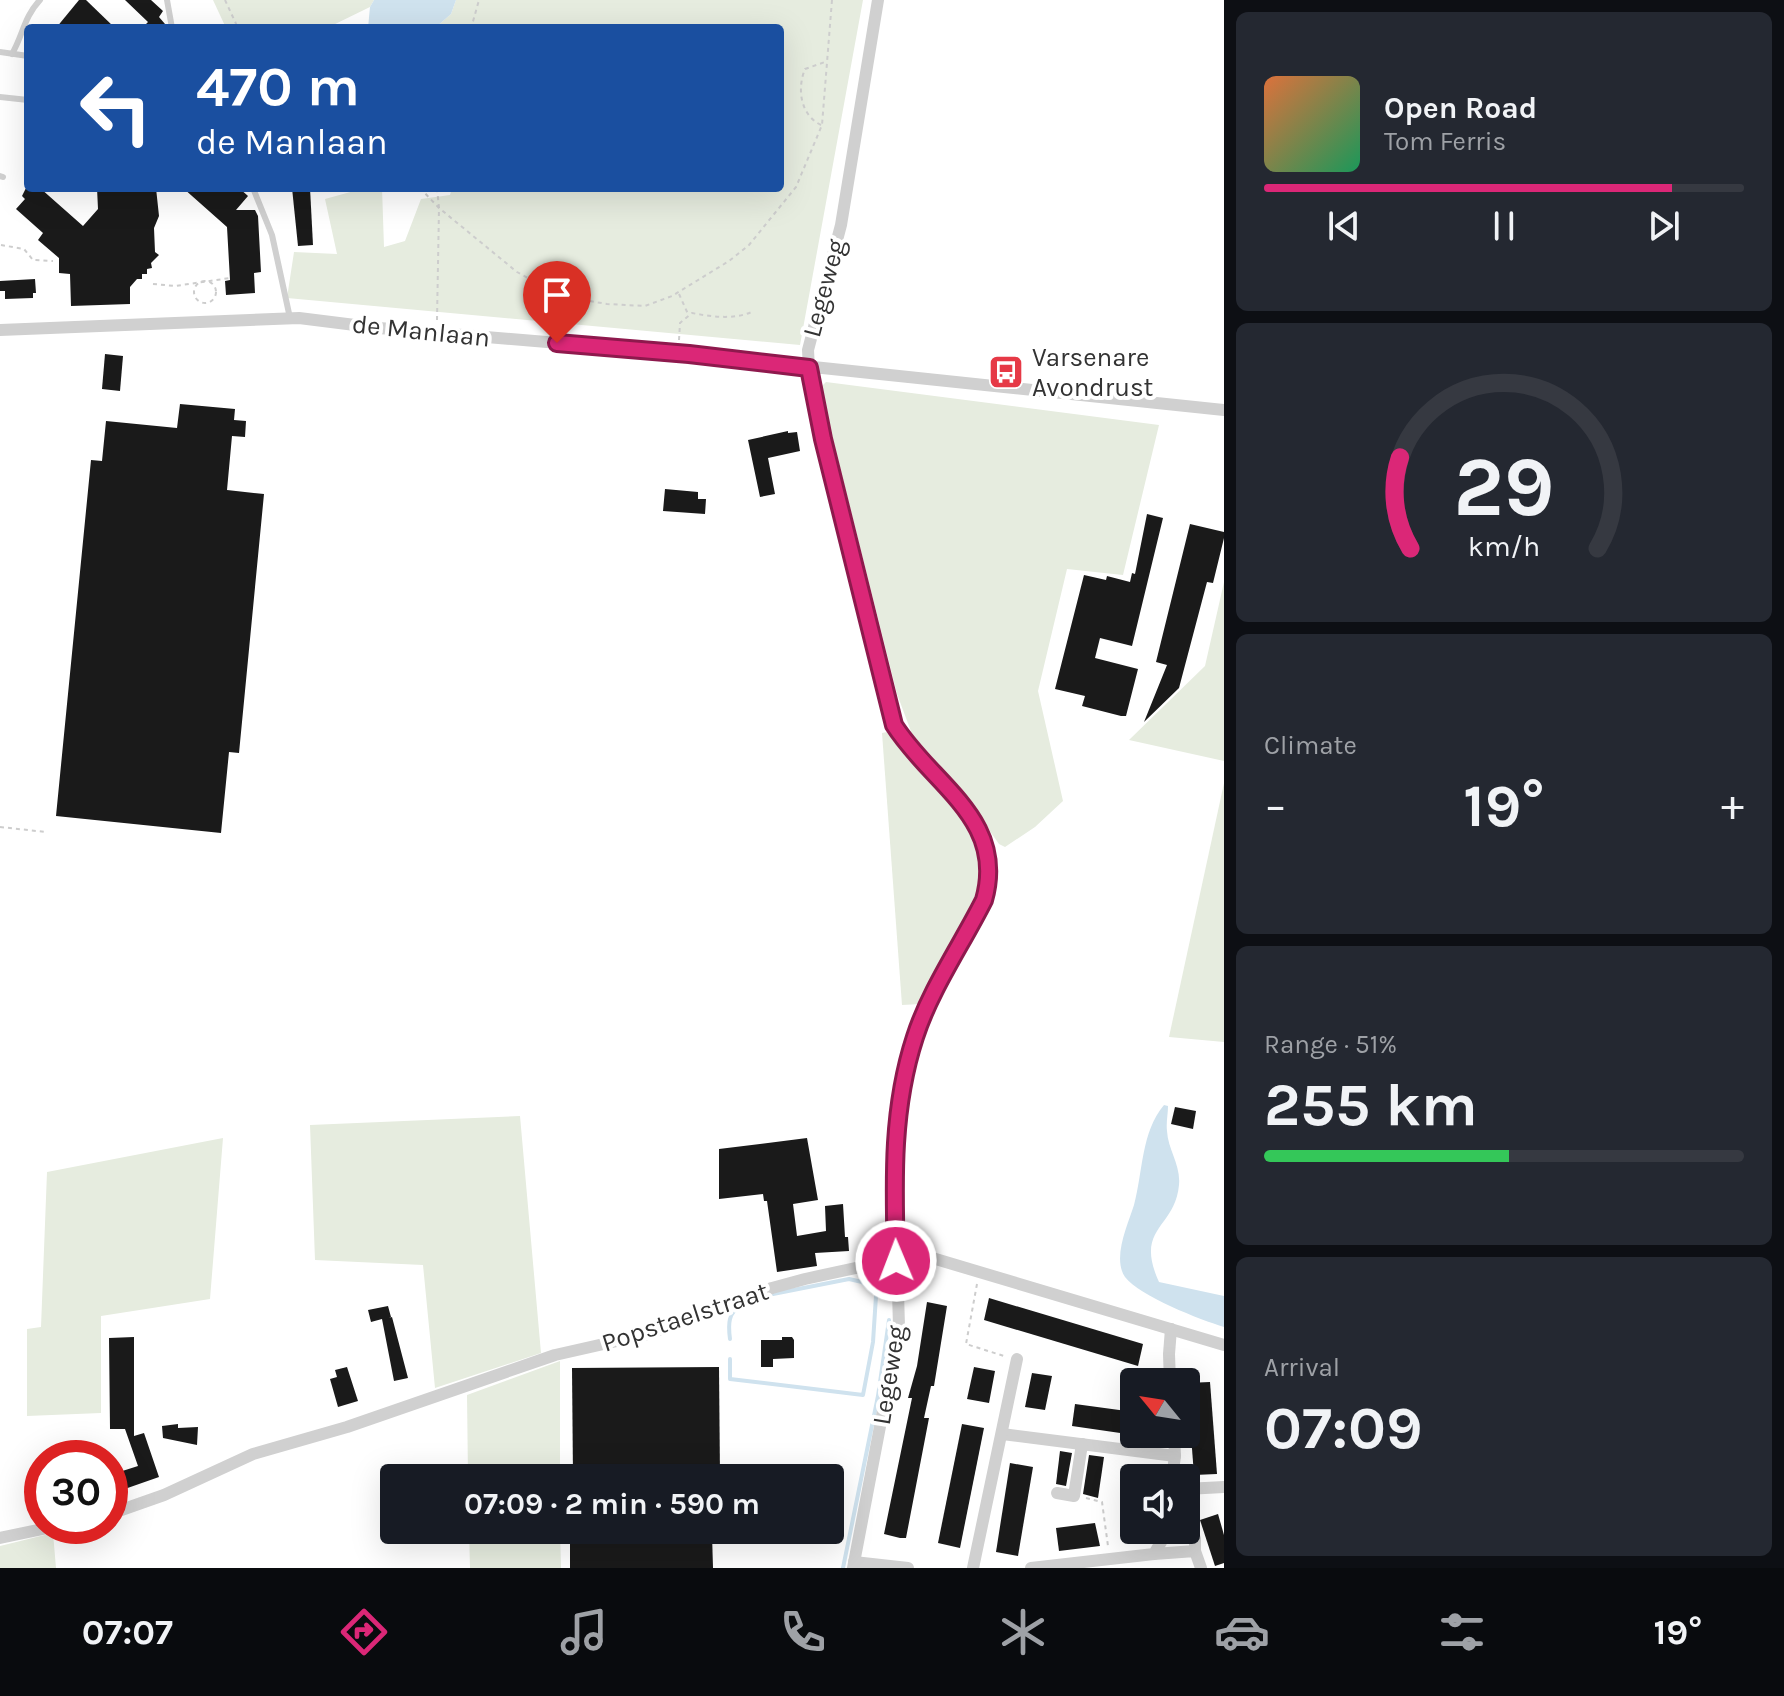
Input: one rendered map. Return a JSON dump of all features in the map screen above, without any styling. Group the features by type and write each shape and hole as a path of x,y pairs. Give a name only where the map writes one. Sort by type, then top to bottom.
{"street":[{"name":"Legeweg","path":"853,1565 899,1327 894,1151 899,1098 916,1034 984,900 990,878 989,858 983,838 971,818 907,746 894,725 823,439 809,368 808,350 848,189 878,0"},
{"name":"de Manlaan","path":"0,330 290,318 678,353 1224,410"},
{"name":"Popstaelstraat","path":"128,1508 164,1495 253,1454 347,1427 555,1355 648,1334 805,1279 911,1256 929,1257 1224,1345"},
{"path":"1170,1368 1171,1329"},
{"path":"973,1568 1017,1359"},
{"path":"1002,1434 1175,1456"},
{"path":"1057,1493 1074,1496 1082,1444"},
{"path":"1174,1464 1175,1448"},
{"path":"1200,1488 1224,1487"},
{"path":"0,1538 24,1533"},
{"path":"1154,1554 1160,1544"},
{"path":"1195,1544 1201,1568"},
{"path":"1031,1568 1195,1551"},
{"path":"853,1565 908,1568"}],"lane":[{"path":"12,54 20,40 22,24 40,0"},
{"path":"167,0 171,24"},
{"path":"0,52 24,56"},
{"path":"0,97 24,100"},
{"path":"255,192 272,235 290,318"}],"path":[{"path":"225,0 236,24"},
{"path":"472,24 479,0"},
{"path":"424,192 517,272 560,296 607,304 645,306 678,292 749,245 796,187 822,125 832,0"},
{"path":"822,125 814,122 806,111 800,90 805,69 826,61"},
{"path":"436,333 437,192"},
{"path":"1,245 24,249 33,260 53,261"},
{"path":"153,284 175,286 230,278"},
{"path":"203,281 215,287 214,298 208,303 201,303 194,295 194,288 203,281"},
{"path":"678,292 688,315"},
{"path":"678,353 680,323 688,315 743,316 754,311"},
{"path":"0,827 46,832"},
{"path":"979,1272 966,1344 1017,1359"},
{"path":"1074,1496 1102,1502 1110,1559"}],"shaded area":[{"path":"213,0 374,0 370,7 335,24 224,24"},
{"path":"456,0 863,0 800,345 287,298 294,252 337,254 325,199 350,192 382,192 384,247 405,241 421,199 450,195 451,192 784,192 784,24 440,24 451,14"},
{"path":"826,382 1159,425 1123,575 1067,569 1038,691 1063,801 1035,827 1005,847 999,844 957,785 912,734 897,694 822,396 822,386"},
{"path":"1224,582 1224,761 1129,740 1205,666"},
{"path":"887,732 962,816 979,842 982,866 979,888 921,1004 902,1005 882,733"},
{"path":"1224,783 1224,1042 1169,1037"},
{"path":"520,1116 541,1353 435,1388 423,1265 315,1260 310,1125"},
{"path":"223,1138 210,1299 101,1316 101,1413 27,1416 27,1329 41,1327 47,1172"},
{"path":"560,1361 560,1464 468,1464 467,1395"},
{"path":"24,1540 24,1544 54,1544 56,1568 0,1568 0,1546"},
{"path":"469,1544 560,1544 561,1568 470,1568"}],"water":[{"path":"374,0 456,0 451,14 440,24 368,24"},
{"path":"1164,1105 1168,1106 1168,1138 1179,1185 1171,1211 1153,1239 1153,1264 1159,1282 1224,1296 1224,1327 1143,1292 1125,1277 1121,1269 1122,1241 1134,1205 1147,1140"}],"building":[{"path":"79,0 86,0 111,24 59,24"},
{"path":"125,0 151,0 163,11 159,17 165,24 146,24 148,22"},
{"path":"24,192 45,192 83,226 98,209 97,192 156,192 159,216 154,228 155,252 159,255 151,263 152,268 147,269 147,274 142,274 142,279 137,279 130,287 130,304 71,306 70,274 59,273 59,258 38,240 43,233 16,209 25,199 22,196"},
{"path":"188,192 244,192 248,196 236,210 255,210 258,216 261,272 254,273 255,293 226,295 225,281 230,280 227,227"},
{"path":"292,192 310,192 313,245 298,246"},
{"path":"35,279 36,293 33,293 33,298 5,299 5,291 0,291 0,281"},
{"path":"105,354 123,356 120,391 102,389"},
{"path":"180,404 235,409 234,420 246,421 245,437 232,436 227,490 264,494 239,753 229,752 221,833 56,816 91,460 102,461 106,421 177,428"},
{"path":"788,431 797,432 800,451 768,458 775,494 760,497 748,440"},
{"path":"665,489 698,492 698,499 706,499 705,514 663,511"},
{"path":"1147,514 1163,518 1132,646 1100,638 1095,658 1138,669 1126,716 1121,716 1082,706 1085,696 1055,689 1084,575 1106,580 1107,576 1130,582 1132,573 1135,574"},
{"path":"1190,524 1224,532 1224,538 1213,583 1207,582 1179,688 1144,722 1167,665 1156,662"},
{"path":"1175,1107 1196,1111 1193,1129 1171,1124"},
{"path":"807,1138 818,1200 793,1204 797,1236 826,1231 825,1206 843,1204 849,1251 815,1253 817,1266 777,1272 767,1201 764,1201 763,1194 719,1199 719,1149"},
{"path":"989,1298 1143,1344 1138,1366 984,1320"},
{"path":"927,1302 947,1306 934,1386 931,1386 924,1418 929,1418 906,1538 900,1538 884,1534 912,1398 908,1398 917,1366"},
{"path":"388,1306 408,1378 394,1381 382,1319 371,1322 368,1310"},
{"path":"134,1337 134,1436 144,1433 159,1477 128,1488 128,1469 138,1466 125,1429 110,1429 109,1338"},
{"path":"782,1337 792,1337 794,1340 794,1358 773,1359 773,1367 761,1367 761,1340 782,1340"},
{"path":"347,1367 358,1401 338,1407 330,1379 337,1377 335,1370"},
{"path":"719,1367 720,1464 573,1464 572,1368"},
{"path":"974,1367 995,1371 989,1403 967,1399"},
{"path":"1032,1373 1052,1376 1045,1410 1025,1407"},
{"path":"1200,1382 1210,1382 1217,1474 1200,1475 1200,1464 1193,1464 1192,1448 1200,1448"},
{"path":"1075,1404 1120,1410 1120,1433 1072,1426"},
{"path":"178,1424 178,1428 198,1427 197,1445 163,1438 162,1426"},
{"path":"962,1424 984,1428 960,1548 938,1543"},
{"path":"1060,1451 1072,1453 1066,1486 1056,1484"},
{"path":"1089,1455 1104,1457 1098,1498 1083,1494"},
{"path":"1010,1463 1033,1467 1018,1556 996,1552"},
{"path":"1218,1514 1224,1535 1224,1563 1215,1566 1200,1520"},
{"path":"1095,1523 1100,1546 1059,1551 1056,1528"},
{"path":"570,1544 712,1544 713,1568 570,1568"}],"waterway":[{"path":"773,1294 849,1279 862,1282 873,1292"},
{"path":"730,1359 730,1379 863,1395 873,1342 876,1296"},
{"path":"730,1339 730,1319 742,1305"},
{"path":"843,1568 878,1396 889,1320"}],"place":[{"name":"Varsenare Avondrust","path":"1006,372"}],"route":[{"path":"557,343 809,368 823,439 894,725 907,746 971,818 983,838 989,858 990,878 984,900 916,1034 899,1098 894,1151 896,1261"}]}
